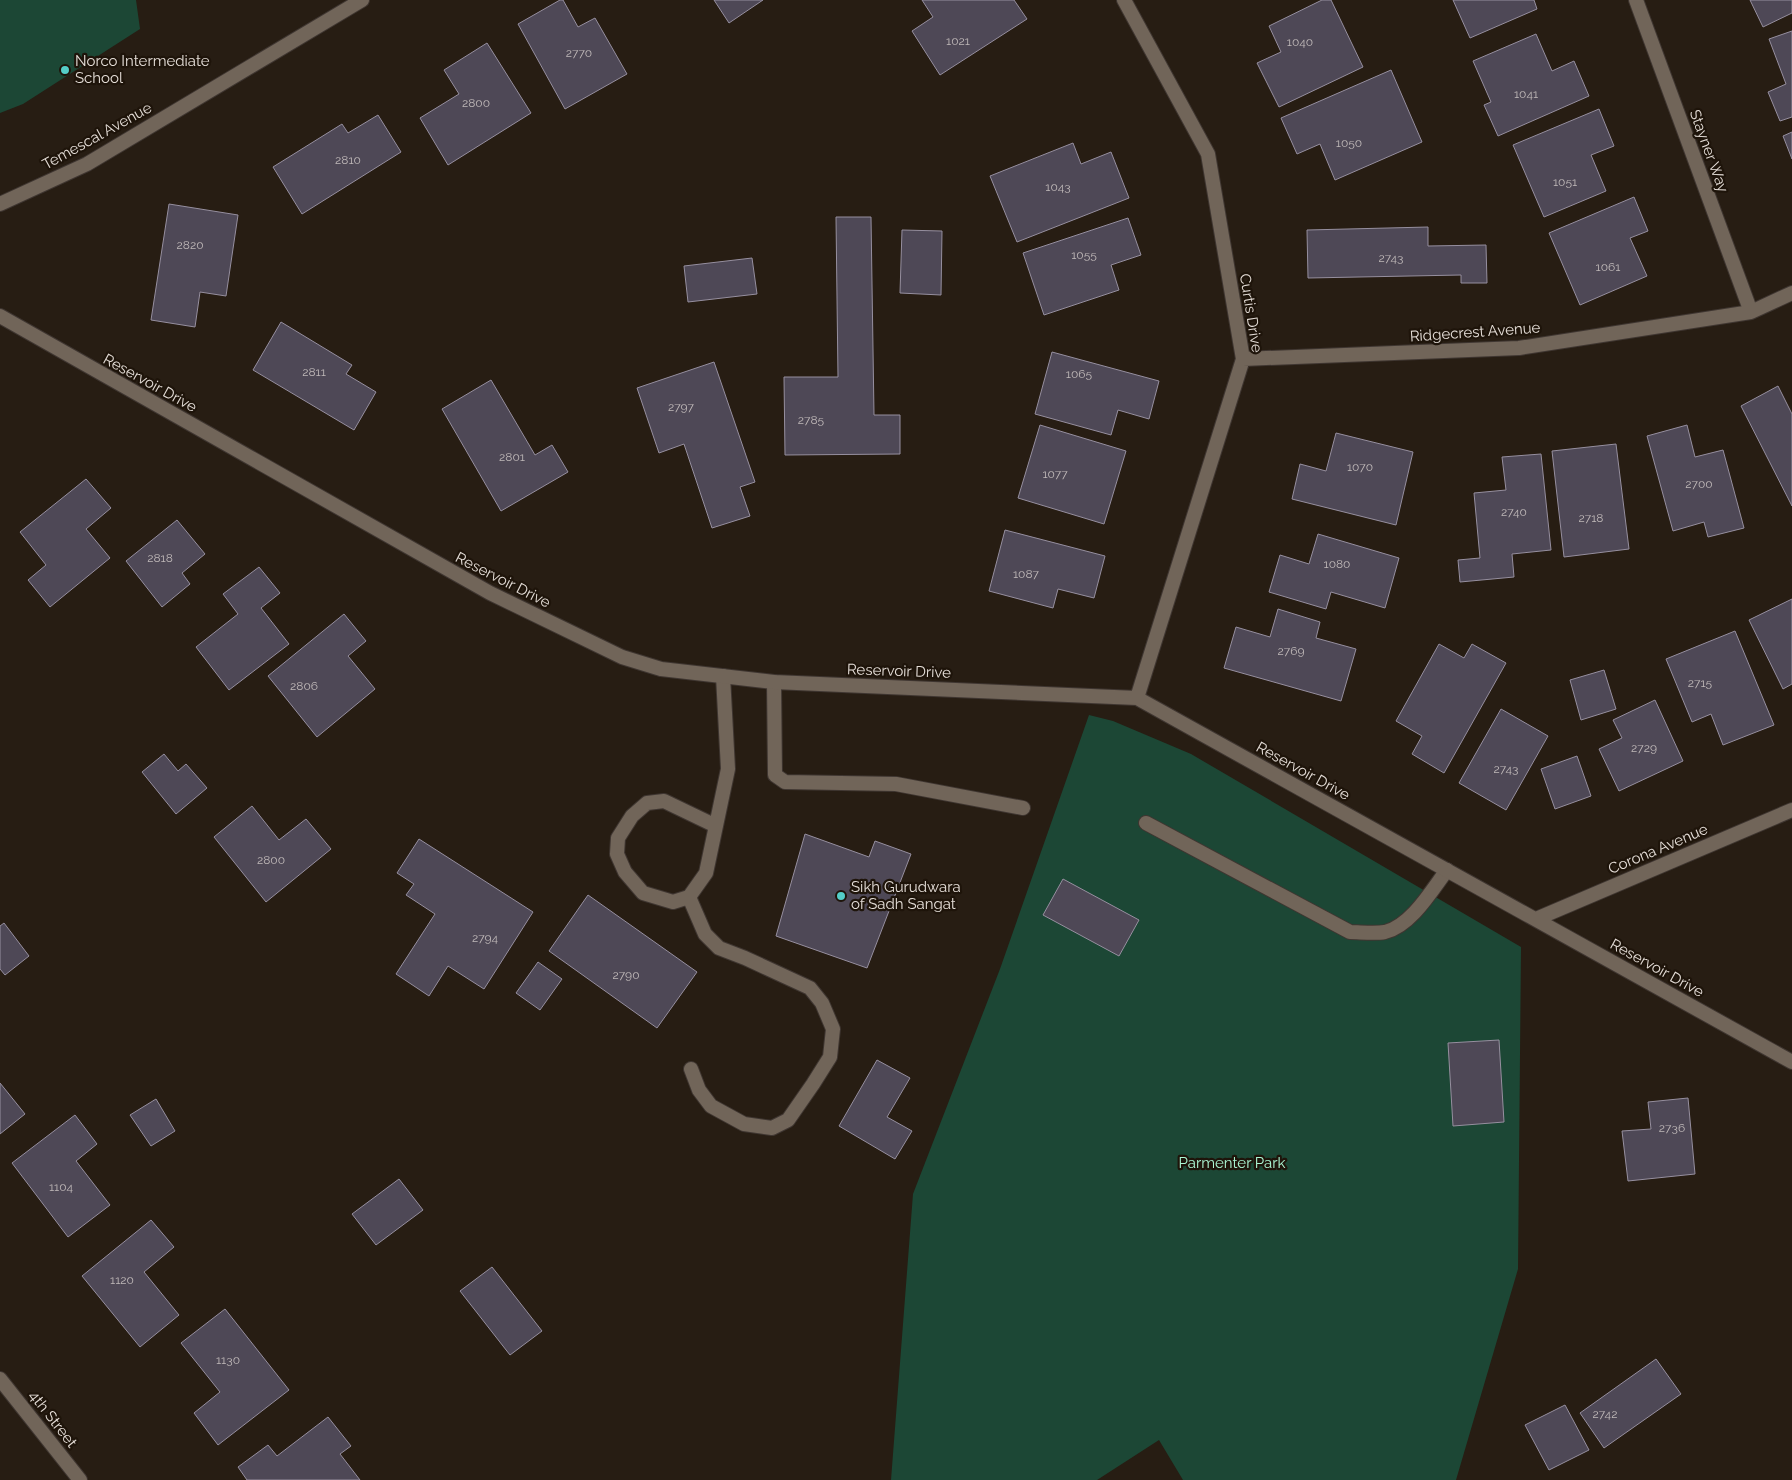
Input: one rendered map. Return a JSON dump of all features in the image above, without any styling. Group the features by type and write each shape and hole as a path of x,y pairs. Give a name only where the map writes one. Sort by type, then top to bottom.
{"street":[{"name":"Temescal Avenue","path":"0,204 87,164 362,0"},
{"name":"Curtis Drive","path":"1124,0 1208,154 1243,359 1137,698"},
{"name":"Stayner Way","path":"1636,0 1751,312"},
{"name":"Ridgecrest Avenue","path":"1243,359 1519,348 1751,312 1792,293"},
{"name":"Reservoir Drive","path":"0,316 490,593 622,657 660,669 774,682 1137,698 1792,1062"},
{"path":"716,826 664,801 647,804 632,816 618,838 617,854 625,872 643,893 673,902 689,897 706,873 716,826 728,769 723,676"},
{"path":"774,682 775,775 784,782 896,784 1023,808"},
{"name":"Corona Avenue","path":"1536,919 1792,810"},
{"path":"1146,823 1350,932 1385,932 1404,922 1421,905 1447,870"},
{"path":"689,897 705,934 719,948 810,988 822,1003 833,1029 830,1057 788,1120 772,1128 744,1124 711,1106 699,1090 691,1069"},
{"name":"4th Street","path":"0,1378 80,1480"}],"green space":[{"path":"0,0 136,0 140,29 23,104 0,113"},
{"name":"Parmenter Park","path":"1089,715 1113,721 1191,754 1521,947 1518,1269 1456,1480 1183,1480 1159,1440 1097,1480 891,1480 913,1194 1000,969"}],"building":[{"path":"563,0 578,27 595,18 627,74 565,109 518,24"},
{"path":"714,0 763,0 729,23"},
{"path":"922,0 1014,0 1027,19 940,75 912,31 933,17"},
{"path":"1322,0 1331,0 1363,67 1279,107 1257,63 1281,52 1269,26"},
{"path":"1453,0 1534,0 1537,9 1470,38"},
{"path":"1750,0 1792,0 1792,13 1763,27"},
{"path":"1792,31 1792,117 1780,121 1768,92 1786,84 1769,39"},
{"path":"1536,34 1552,71 1574,61 1589,96 1498,136 1484,105 1491,102 1473,61"},
{"path":"487,43 531,113 448,165 420,118 459,94 444,70"},
{"path":"1391,70 1422,142 1335,180 1320,144 1297,154 1281,118"},
{"path":"1599,109 1614,146 1591,155 1606,191 1544,217 1513,145"},
{"path":"378,115 401,152 302,214 273,167 342,124 348,133"},
{"path":"1792,132 1792,159 1783,136"},
{"path":"1073,143 1081,164 1111,152 1129,198 1017,242 990,176"},
{"path":"1634,197 1648,231 1630,238 1647,276 1580,305 1549,233"},
{"path":"169,204 238,215 226,296 200,292 195,327 151,320"},
{"path":"836,217 871,217 874,415 900,415 900,454 785,455 784,377 838,377"},
{"path":"1128,218 1141,255 1111,265 1119,290 1044,315 1023,253"},
{"path":"1428,227 1428,246 1486,245 1487,283 1461,283 1461,275 1308,278 1307,230"},
{"path":"902,230 942,231 941,295 900,293"},
{"path":"752,258 757,294 688,302 684,266"},
{"path":"281,322 352,365 346,374 376,392 354,430 253,370"},
{"path":"1052,352 1159,381 1149,419 1118,410 1111,435 1035,414"},
{"path":"714,362 755,482 740,487 750,516 712,528 684,444 659,453 637,388"},
{"path":"491,380 535,455 552,445 568,472 501,511 442,409"},
{"path":"1778,386 1792,414 1792,506 1741,406"},
{"path":"1040,425 1126,451 1104,524 1018,498"},
{"path":"1687,425 1695,457 1723,450 1744,528 1708,537 1704,522 1673,531 1647,436"},
{"path":"1336,433 1413,452 1396,525 1292,499 1300,464 1326,471"},
{"path":"1616,444 1629,549 1564,557 1552,451"},
{"path":"1541,454 1551,550 1512,554 1514,577 1460,582 1458,560 1480,558 1474,493 1506,490 1502,457"},
{"path":"86,479 111,508 86,529 110,558 50,607 28,580 46,565 20,532"},
{"path":"177,520 205,554 182,573 190,584 162,607 126,561"},
{"path":"1005,530 1105,556 1094,598 1058,589 1053,608 989,591"},
{"path":"1318,534 1399,558 1385,608 1331,592 1326,609 1269,592 1280,555 1309,564"},
{"path":"259,567 280,593 261,608 289,644 229,690 196,647 238,614 223,594"},
{"path":"1792,599 1792,684 1783,689 1749,620"},
{"path":"1278,609 1320,622 1316,638 1356,649 1341,701 1224,668 1236,627 1270,637"},
{"path":"344,614 366,641 348,656 375,689 317,737 268,676"},
{"path":"1735,631 1774,725 1723,745 1711,714 1692,722 1666,659"},
{"path":"1439,644 1464,658 1472,644 1506,663 1444,773 1412,754 1422,736 1396,721"},
{"path":"1604,670 1616,709 1581,720 1570,680"},
{"path":"1655,700 1683,761 1619,791 1599,749 1622,738 1613,720"},
{"path":"1501,709 1548,736 1506,810 1459,783"},
{"path":"164,754 178,771 186,764 207,788 176,814 142,772"},
{"path":"1577,756 1591,796 1555,809 1541,769"},
{"path":"252,806 279,840 306,819 331,849 266,902 214,837"},
{"name":"Sikh Gurudwara of Sadh Sangat","path":"805,834 869,857 875,841 911,854 867,968 776,936"},
{"path":"419,839 533,912 484,989 448,966 429,996 396,974 435,914 406,895 414,884 397,873"},
{"path":"1063,879 1139,920 1119,956 1043,915"},
{"path":"588,895 697,972 657,1028 549,951"},
{"path":"4,923 29,956 5,975 0,969 0,926"},
{"path":"538,962 562,979 540,1010 516,993"},
{"path":"1499,1040 1504,1122 1453,1126 1448,1043"},
{"path":"877,1060 910,1078 887,1117 912,1131 895,1159 839,1126"},
{"path":"0,1083 25,1114 0,1134"},
{"path":"1688,1098 1695,1174 1628,1181 1622,1131 1651,1129 1648,1102"},
{"path":"156,1099 175,1131 151,1146 130,1115"},
{"path":"75,1115 97,1144 76,1161 110,1205 68,1237 12,1163"},
{"path":"399,1179 423,1210 376,1245 352,1214"},
{"path":"151,1220 174,1247 144,1272 179,1315 140,1347 82,1276"},
{"path":"492,1267 542,1331 510,1355 460,1291"},
{"path":"225,1309 289,1390 218,1445 194,1413 220,1392 181,1343"},
{"path":"1656,1359 1681,1394 1604,1448 1580,1413"},
{"path":"1565,1405 1589,1450 1549,1470 1525,1425"},
{"path":"328,1417 351,1446 340,1454 360,1480 247,1480 238,1467 268,1445 277,1456"}],"place":[{"name":"Norco Intermediate School","path":"65,70"},
{"name":"Sikh Gurudwara of Sadh Sangat","path":"841,896"}]}
